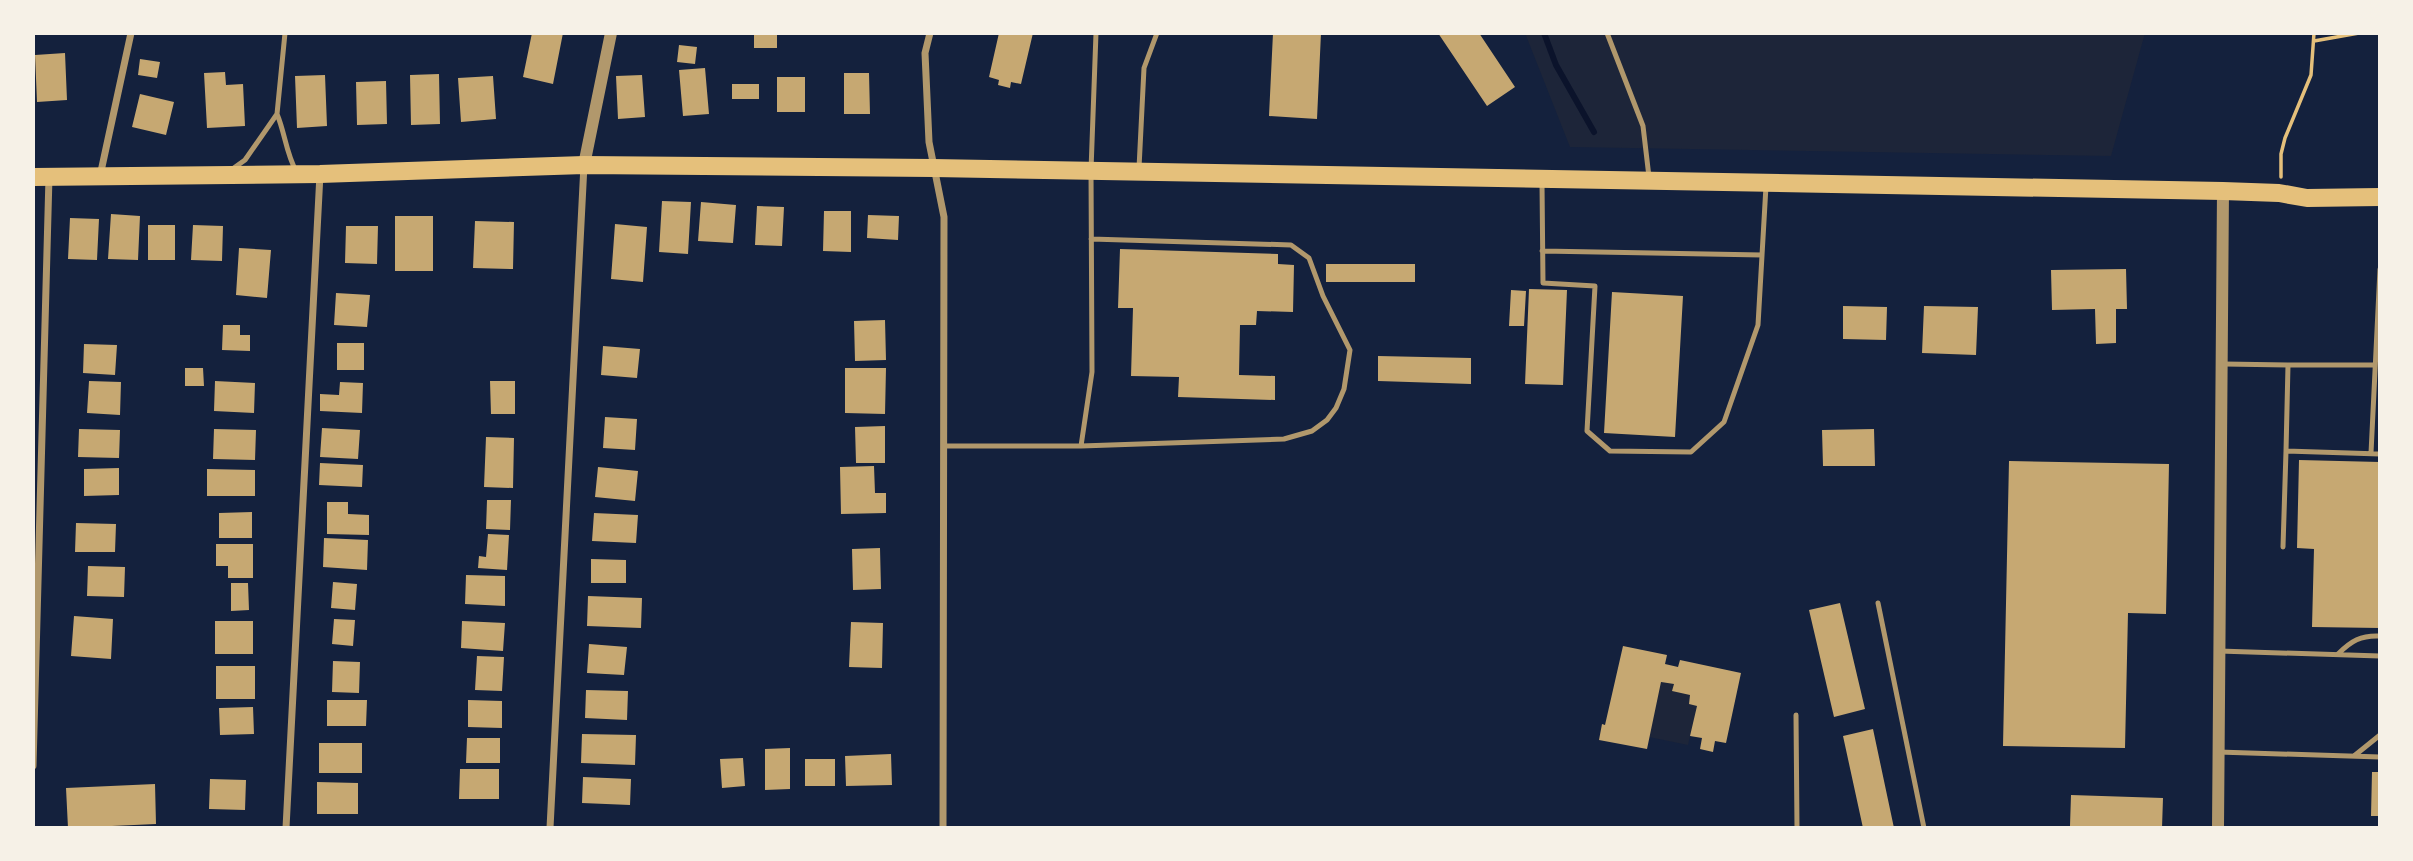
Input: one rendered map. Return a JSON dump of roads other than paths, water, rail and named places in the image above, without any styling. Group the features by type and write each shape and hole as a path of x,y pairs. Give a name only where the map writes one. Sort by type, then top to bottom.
{"main road":[{"path":"41,177 320,174 584,164 1542,178 2223,191 2279,193 2307,198 2380,197"}],"street":[{"path":"100,176 131,33"},
{"path":"550,828 584,164 611,33"},
{"path":"930,33 925,53 929,142 944,217 943,828"},
{"path":"286,828 320,174"},
{"path":"33,766 41,177"},
{"path":"2218,828 2223,191"}],"lane":[{"path":"224,176 245,160 277,114 285,33"},
{"path":"1081,446 1092,372 1091,170 1096,33"},
{"path":"1139,171 1144,68 1157,33"},
{"path":"1607,33 1643,126 1647,141 1649,180"},
{"path":"277,114 284,130 289,158 297,174"},
{"path":"1542,178 1543,283 1595,286 1587,432 1610,451 1692,452 1724,422 1758,325 1767,183"},
{"path":"944,446 1081,446 1284,439 1319,427 1338,405 1347,378 1350,350 1324,296 1310,258 1290,245 1091,239"},
{"path":"1542,251 1762,255"},
{"path":"2371,453 2380,271"},
{"path":"2221,364 2375,365"},
{"path":"2283,547 2288,365"},
{"path":"2286,451 2380,454"},
{"path":"1878,603 1924,828"},
{"path":"2338,654 2351,641 2367,636 2380,636"},
{"path":"2219,651 2380,656"},
{"path":"1796,715 1797,828"},
{"path":"2354,756 2380,735"},
{"path":"2218,752 2380,757"}],"waterway":[{"path":"1544,33 1556,65 1594,132"}]}
